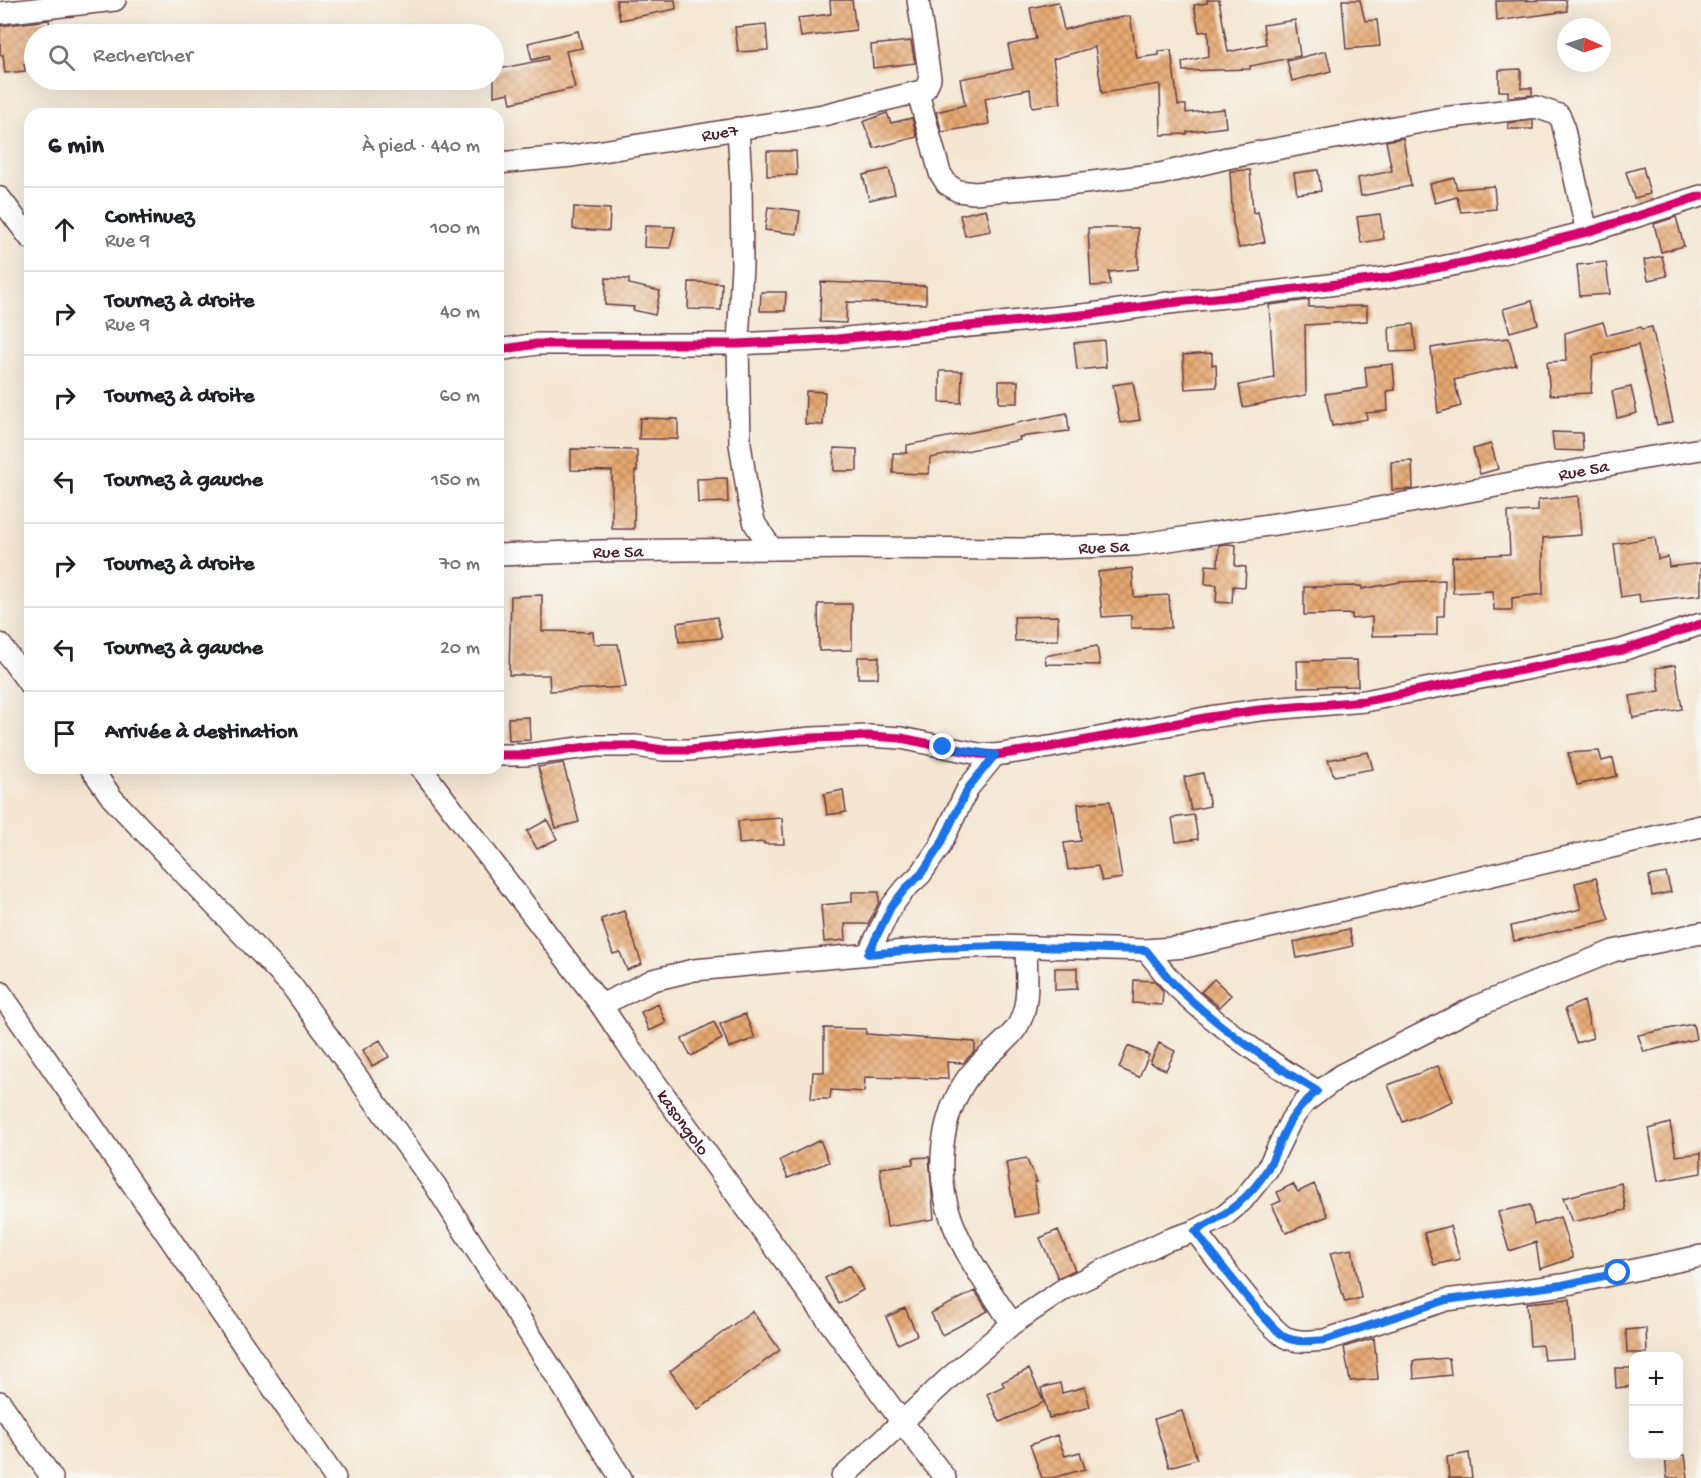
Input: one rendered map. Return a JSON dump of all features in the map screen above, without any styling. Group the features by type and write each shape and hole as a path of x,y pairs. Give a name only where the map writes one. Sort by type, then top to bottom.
{"street":[{"path":"0,13 115,0"},
{"path":"918,0 924,85 940,173 947,184 958,191 974,193 1059,186 1160,174 1237,156 1443,118 1536,107 1559,115 1562,121 1587,232"},
{"name":"Rue7","path":"504,162 572,156 823,115 924,85"},
{"path":"738,128 742,265 738,344 740,444 748,502 755,524 772,549"},
{"path":"504,349 537,344 738,344 837,339 1092,314 1386,278 1467,262 1587,232 1701,196"},
{"path":"0,198 24,230"},
{"name":"Rue 5a","path":"504,555 598,550 1024,549 1136,545 1368,510 1634,460 1701,450"},
{"path":"504,755 596,746 689,750 812,738 869,736 901,738 979,754 995,755 1210,717 1259,710 1365,701 1622,650 1701,624"},
{"path":"0,644 24,677"},
{"path":"868,954 891,907 921,874 940,846 968,788 995,755"},
{"path":"95,774 112,798 291,985 435,1185 621,1478"},
{"name":"kasongolo","path":"426,774 601,1005 627,1044 945,1478"},
{"path":"601,1005 624,992 673,974 938,948 1026,947 1146,950 1212,942 1701,826"},
{"path":"843,1478 1012,1324 1064,1289 1167,1240 1195,1231 1223,1217 1242,1201 1267,1170 1291,1120 1304,1103 1341,1075 1477,1006 1613,951 1701,933"},
{"path":"1012,1324 966,1251 952,1220 942,1176 944,1134 952,1105 967,1079 985,1058 1015,1030 1025,1007 1026,947"},
{"path":"1146,950 1177,988 1216,1022 1273,1065 1317,1091"},
{"path":"0,992 335,1478"},
{"path":"1195,1231 1270,1323 1286,1338 1304,1342 1325,1340 1446,1300 1562,1285 1701,1256"},
{"path":"0,1402 52,1478"}],"building":[{"path":"616,0 675,0 676,9 620,20"},
{"path":"830,0 852,0 856,30 801,37 798,18 831,14"},
{"path":"1207,0 1219,0 1228,52 1266,44 1263,25 1295,20 1300,56 1250,66 1250,69 1183,71 1182,62 1209,56 1208,31 1199,32 1194,5 1207,3"},
{"path":"1342,0 1360,0 1365,21 1377,20 1380,46 1346,49"},
{"path":"1566,0 1567,11 1497,21 1496,1"},
{"path":"1058,2 1064,30 1091,22 1130,16 1137,58 1159,55 1159,51 1171,50 1178,105 1186,105 1186,113 1224,109 1226,127 1187,132 1187,134 1161,135 1160,84 1102,93 1095,47 1053,59 1061,103 1032,107 1030,89 985,98 989,124 942,132 936,112 965,105 960,79 1013,69 1008,45 1036,39 1030,8"},
{"path":"49,20 50,24 24,24 24,71 5,73 3,55 0,55 0,26"},
{"path":"766,24 768,50 738,52 735,27"},
{"path":"578,31 582,48 566,51 575,88 511,103 509,93 494,96 494,90 504,90 504,68 548,59 547,56 532,60 528,43"},
{"path":"911,41 915,63 873,68 871,45"},
{"path":"1326,51 1331,71 1292,81 1287,61"},
{"path":"1521,69 1521,88 1532,88 1532,95 1508,97 1508,91 1499,91 1499,70"},
{"path":"887,113 891,123 912,118 917,137 874,148 863,122"},
{"path":"1533,120 1533,129 1508,129 1508,123"},
{"path":"1403,138 1411,186 1361,196 1358,178 1392,171 1386,141"},
{"path":"767,151 796,151 797,175 767,176"},
{"path":"1643,167 1650,194 1634,198 1626,172"},
{"path":"889,169 895,194 869,200 863,175"},
{"path":"1250,170 1253,213 1258,212 1265,242 1239,248 1233,223 1230,171"},
{"path":"1318,170 1321,191 1297,194 1294,173"},
{"path":"1454,178 1457,189 1494,186 1496,209 1461,212 1457,197 1435,203 1430,184"},
{"path":"574,207 610,209 609,231 573,229"},
{"path":"768,207 800,211 797,234 765,230"},
{"path":"986,209 991,231 965,236 960,215"},
{"path":"1380,214 1384,239 1361,243 1357,217"},
{"path":"1676,217 1684,246 1661,252 1654,224"},
{"path":"645,226 675,227 670,248 644,247"},
{"path":"1088,228 1138,228 1138,269 1109,272 1110,285 1091,286"},
{"path":"1662,256 1667,276 1648,280 1644,260"},
{"path":"1606,262 1610,294 1580,296 1577,265"},
{"path":"606,278 629,279 629,284 660,291 655,315 633,310 634,307 605,305"},
{"path":"689,282 722,283 721,310 688,309"},
{"path":"821,282 926,286 926,304 847,302 846,323 820,322"},
{"path":"761,292 786,292 785,311 760,311"},
{"path":"1309,300 1309,307 1367,306 1367,321 1305,325 1306,395 1243,407 1239,385 1274,378 1269,305"},
{"path":"1532,301 1538,324 1510,332 1503,309"},
{"path":"1603,322 1607,335 1641,327 1642,329 1652,327 1673,422 1657,425 1638,345 1593,356 1591,393 1550,395 1547,362 1566,361 1565,333"},
{"path":"1413,324 1416,351 1390,352 1389,327"},
{"path":"1509,338 1516,365 1454,380 1461,406 1438,413 1431,348"},
{"path":"1104,340 1106,367 1077,370 1074,343"},
{"path":"1212,353 1212,365 1216,364 1217,387 1185,389 1183,355"},
{"path":"1393,364 1395,390 1387,391 1388,411 1366,413 1367,419 1332,426 1325,394 1367,388 1365,367"},
{"path":"940,371 962,371 961,403 940,402"},
{"path":"999,381 1018,381 1018,403 999,403"},
{"path":"1133,382 1140,420 1120,423 1113,385"},
{"path":"1631,387 1637,413 1617,418 1612,391"},
{"path":"806,391 825,392 823,425 805,424"},
{"path":"1067,413 1069,431 1019,437 1020,440 930,458 929,474 893,473 893,453 907,453 907,445"},
{"path":"640,418 678,419 678,439 639,439"},
{"path":"1552,432 1582,433 1583,451 1554,450"},
{"path":"1491,444 1498,469 1480,474 1473,449"},
{"path":"834,448 857,449 857,471 834,471"},
{"path":"571,449 637,450 634,529 612,529 612,471 571,470"},
{"path":"1412,461 1413,489 1392,490 1391,462"},
{"path":"727,478 728,502 698,503 697,479"},
{"path":"1578,496 1581,535 1543,538 1543,594 1512,598 1512,610 1494,610 1493,591 1453,593 1452,557 1510,554 1508,512 1538,511 1538,500"},
{"path":"1655,537 1658,559 1668,557 1669,567 1701,563 1701,595 1640,602 1639,594 1621,597 1614,544"},
{"path":"1219,545 1236,545 1235,566 1246,567 1245,587 1233,586 1232,603 1216,602 1217,585 1205,584 1206,565 1218,566"},
{"path":"1132,568 1134,597 1169,595 1171,628 1131,628 1131,615 1102,617 1098,572"},
{"path":"1445,580 1444,616 1437,616 1437,635 1372,636 1372,617 1352,619 1352,614 1304,615 1304,587 1362,586 1362,589 1400,582"},
{"path":"542,595 542,631 593,632 594,644 618,644 626,687 550,691 549,675 509,675 511,596"},
{"path":"818,604 852,604 852,650 819,651"},
{"path":"1058,616 1058,640 1015,641 1014,617"},
{"path":"717,617 722,638 679,642 677,623"},
{"path":"1097,646 1100,665 1046,664 1045,656"},
{"path":"858,657 879,657 878,678 858,678"},
{"path":"1357,660 1358,686 1298,687 1297,661"},
{"path":"1675,665 1682,709 1633,718 1630,696 1660,691 1656,668"},
{"path":"529,717 530,740 509,741 508,718"},
{"path":"1599,751 1602,761 1613,758 1617,776 1577,785 1568,753"},
{"path":"1368,752 1373,769 1334,776 1328,760"},
{"path":"563,763 579,822 556,828 538,767"},
{"path":"1203,773 1210,806 1191,810 1184,777"},
{"path":"843,790 846,812 827,815 824,794"},
{"path":"1110,801 1122,878 1102,881 1098,866 1068,870 1064,843 1081,841 1078,804"},
{"path":"1194,815 1198,839 1176,842 1172,818"},
{"path":"782,818 784,844 764,844 764,842 739,844 738,821"},
{"path":"547,820 557,839 537,849 527,831"},
{"path":"1666,873 1671,892 1652,896 1649,876"},
{"path":"1596,878 1609,920 1514,941 1511,926 1581,909 1575,883"},
{"path":"852,892 879,892 879,902 868,924 845,924 846,940 824,942 821,905 852,902"},
{"path":"624,911 642,964 627,970 620,952 613,954 601,919"},
{"path":"1349,929 1353,946 1297,958 1294,942"},
{"path":"1055,968 1077,968 1077,989 1055,990"},
{"path":"1214,979 1231,995 1219,1007 1201,992"},
{"path":"1134,980 1155,981 1163,991 1162,1005 1133,1003"},
{"path":"1584,1001 1593,1038 1576,1043 1565,1009"},
{"path":"658,1004 666,1023 649,1031 641,1012"},
{"path":"745,1014 755,1038 729,1048 720,1024"},
{"path":"714,1022 722,1039 691,1056 682,1039"},
{"path":"1693,1024 1696,1039 1644,1052 1638,1035"},
{"path":"824,1028 866,1029 866,1034 975,1042 975,1051 963,1063 947,1062 948,1079 865,1077 864,1092 831,1090 830,1099 811,1099 813,1072 824,1072"},
{"path":"380,1040 389,1057 372,1066 363,1050"},
{"path":"1159,1043 1175,1051 1166,1070 1150,1063"},
{"path":"1128,1046 1149,1055 1139,1077 1119,1068"},
{"path":"1438,1066 1453,1101 1403,1122 1388,1085"},
{"path":"1670,1123 1676,1156 1701,1153 1701,1173 1658,1181 1649,1129"},
{"path":"820,1140 829,1162 788,1178 780,1160"},
{"path":"929,1157 934,1219 887,1227 880,1168 913,1164 913,1158"},
{"path":"1026,1158 1037,1182 1034,1182 1039,1213 1015,1217 1006,1162"},
{"path":"1621,1183 1626,1210 1572,1222 1563,1198"},
{"path":"1293,1184 1298,1192 1314,1184 1328,1216 1286,1233 1272,1205 1281,1201 1277,1192"},
{"path":"1530,1205 1534,1225 1560,1217 1573,1258 1540,1269 1536,1242 1509,1251 1498,1212"},
{"path":"1450,1226 1460,1259 1434,1265 1424,1233"},
{"path":"1058,1230 1075,1270 1058,1278 1040,1238"},
{"path":"1352,1249 1361,1298 1345,1302 1330,1253"},
{"path":"850,1265 863,1290 839,1304 825,1278"},
{"path":"975,1291 988,1311 942,1335 931,1313"},
{"path":"1570,1299 1574,1358 1544,1360 1542,1345 1530,1346 1527,1303"},
{"path":"905,1308 917,1335 898,1344 886,1317"},
{"path":"752,1311 780,1350 698,1410 670,1371"},
{"path":"1646,1328 1647,1352 1627,1353 1626,1330"},
{"path":"1374,1338 1378,1379 1350,1381 1344,1347"},
{"path":"1449,1358 1451,1375 1414,1379 1413,1361"},
{"path":"1615,1368 1629,1368 1629,1387 1616,1388"},
{"path":"1029,1369 1044,1402 1000,1422 987,1394 1004,1386 1002,1382"},
{"path":"1060,1383 1062,1393 1085,1387 1090,1407 1049,1418 1041,1388"},
{"path":"1182,1411 1197,1459 1169,1467 1154,1419"},
{"path":"1057,1435 1065,1456 1080,1452 1085,1469 1052,1478 1042,1478 1030,1445"},
{"path":"1469,1453 1472,1478 1449,1478 1447,1457"},
{"path":"1683,1455 1685,1455 1688,1478 1667,1478 1665,1460 1683,1460"}],"cycle path":[{"path":"504,349 537,344 738,344 837,339 1092,314 1386,278 1467,262 1587,232 1701,196"},
{"path":"504,755 524,755 596,746 689,750 812,738 869,736 901,738 979,754 995,755 1210,717 1259,710 1365,701 1622,650 1701,624"}],"route":[{"path":"943,747 995,755 968,788 940,846 921,874 891,907 868,954 1001,946 1146,950 1177,988 1216,1022 1247,1043 1273,1065 1317,1091 1291,1120 1267,1170 1242,1201 1223,1217 1195,1231 1270,1323 1286,1338 1304,1342 1325,1340 1446,1300 1562,1285 1618,1273"}]}
